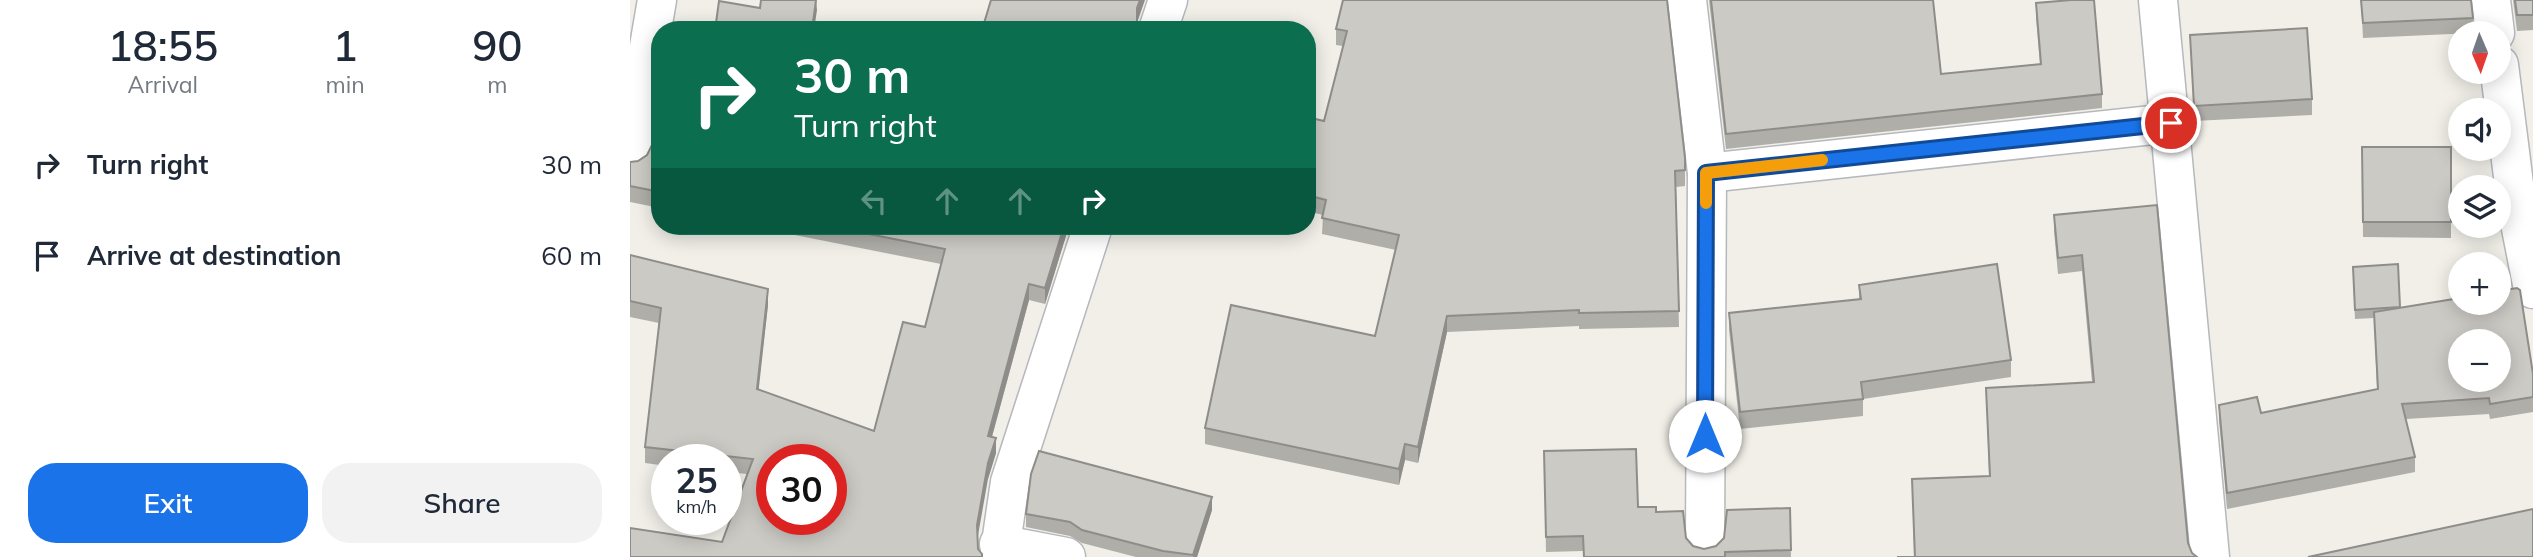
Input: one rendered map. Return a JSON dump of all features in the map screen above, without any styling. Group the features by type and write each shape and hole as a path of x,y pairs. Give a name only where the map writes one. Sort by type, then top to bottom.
{"street":[{"path":"653,21 657,0"},
{"path":"1161,21 1168,0"},
{"path":"1687,0 1706,173 1705,542"},
{"path":"2158,0 2210,557"},
{"path":"2491,0 2494,21"},
{"path":"630,157 651,35"},
{"path":"2501,84 2517,208 2533,289"},
{"path":"1706,173 2171,123"},
{"path":"1066,557 999,550 1010,482 1090,235"}],"building":[{"path":"761,0 816,0 813,21 716,21 719,1 760,8"},
{"path":"991,0 1140,0 1137,21 985,21"},
{"path":"1343,0 1667,0 1685,158 1685,170 1675,171 1679,311 1579,313 1579,310 1447,316 1418,447 1405,444 1399,469 1205,428 1231,305 1375,336 1399,235 1322,218 1326,200 1316,197 1316,119 1324,121 1347,31 1336,29"},
{"path":"1711,0 1933,0 1941,74 2041,64 2036,3 2094,0 2102,94 1726,134"},
{"path":"2361,0 2471,0 2473,18 2363,23"},
{"path":"2515,0 2533,0 2533,15 2517,15"},
{"path":"2307,28 2312,99 2194,106 2190,35"},
{"path":"651,147 651,190 630,186 630,162 638,161 647,155"},
{"path":"2362,147 2448,147 2451,175 2448,175 2448,222 2363,222"},
{"path":"2157,205 2188,543 2197,557 1915,557 1912,479 1990,476 1986,388 2094,382 2082,255 2058,258 2054,215"},
{"path":"874,235 1061,235 1045,288 1029,284 988,436 996,438 988,463 977,525 978,549 982,557 630,557 630,528 651,531 651,535 676,535 722,542 725,535 742,535 742,488 753,459 742,458 742,444 651,444 651,448 645,447 661,308 630,301 630,255 768,289 757,389 874,431 903,322 925,327 945,249"},
{"path":"1997,264 2011,360 1861,382 1863,399 1740,412 1729,313 1861,299 1859,285"},
{"path":"2398,264 2400,307 2355,310 2353,267"},
{"path":"2517,288 2520,290 2533,374 2533,397 2490,404 2489,398 2402,404 2415,457 2227,493 2219,405 2257,397 2261,413 2378,389 2374,312 2448,300 2448,315 2511,315 2511,289"},
{"path":"1636,449 1638,507 1656,507 1656,512 1683,511 1686,538 1693,546 1704,549 1716,546 1724,538 1727,510 1790,508 1791,550 1725,552 1725,557 1584,557 1583,536 1546,537 1544,451"},
{"path":"1039,451 1212,497 1193,555 1163,551 1082,530 1070,522 1026,514 1031,474"},
{"path":"2533,509 2533,557 2308,557"}],"slow traffic":[{"path":"1706,203 1706,173 1822,160"}],"route":[{"path":"1705,436 1706,173 2171,123"}]}
